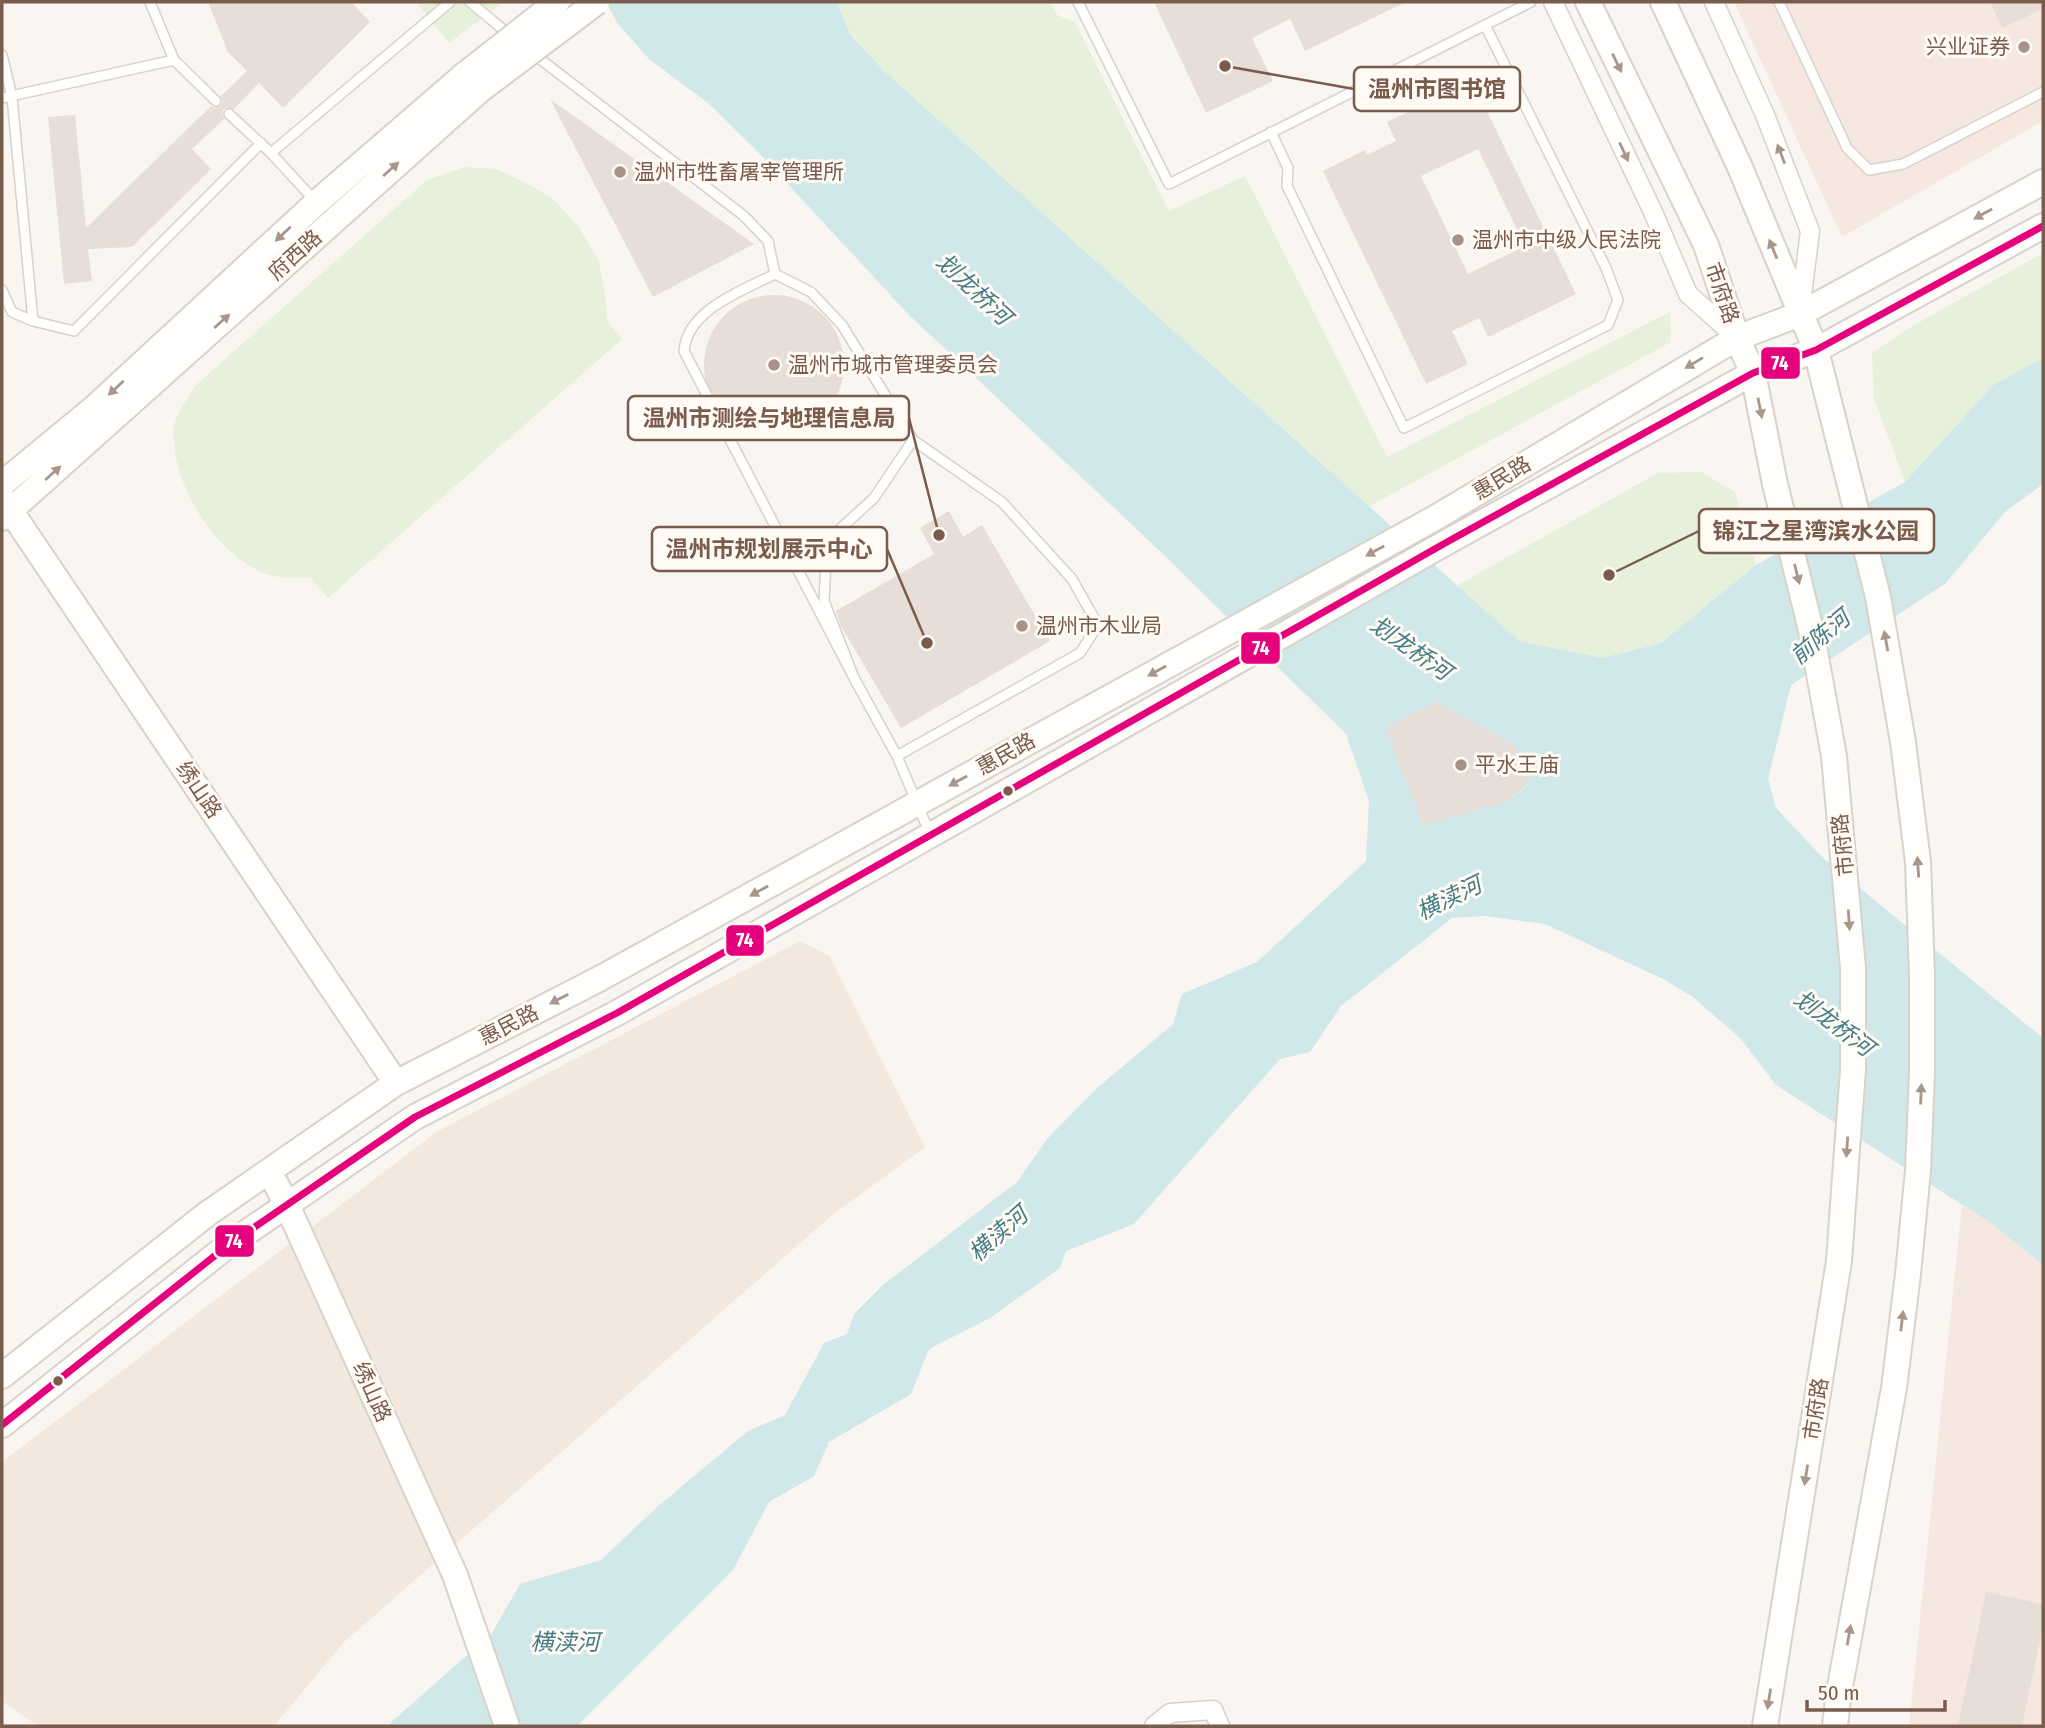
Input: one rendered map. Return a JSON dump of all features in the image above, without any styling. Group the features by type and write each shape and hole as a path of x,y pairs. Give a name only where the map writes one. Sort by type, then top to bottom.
{"main road":[{"name":"府西路","path":"5,509 557,2"},
{"name":"府西路","path":"2,484 94,408 316,203 471,83 597,2"},
{"name":"市府路","path":"1588,2 1706,245 1737,338 1753,373 1775,484 1811,630 1834,756 1853,968 1853,1070 1840,1249 1765,1726"},
{"path":"1663,2 1739,164 1816,349 1878,597 1903,742 1918,862 1922,976 1918,1170 1894,1388 1835,1726"},
{"name":"惠民路","path":"2,1376 207,1214 396,1083 600,979 1435,518 1737,338 1800,314 2043,182"},
{"name":"惠民路","path":"2,1425 227,1246 415,1117 617,1013 1447,542 1753,373 1816,349 2043,226"},
{"name":"绣山路","path":"5,509 396,1083"},
{"name":"绣山路","path":"269,1171 288,1205 455,1574 506,1726"}],"street":[{"path":"1553,2 1653,212 1688,294 1737,338"},
{"path":"1714,2 1765,115 1810,231 1800,314"},
{"path":"1154,1726 1170,1713 1213,1710 1220,1726"}],"lane":[{"path":"150,2 174,60 216,101"},
{"path":"271,153 450,2"},
{"path":"470,2 562,78 744,216 768,241 775,274"},
{"path":"1078,2 1169,184 1531,2"},
{"path":"1779,2 1847,148 1869,170 1903,164 2043,92"},
{"path":"1271,132 1288,168 1287,186 1404,428 1608,325 1618,300 1606,268 1485,24"},
{"path":"2,55 12,97 33,321"},
{"path":"2,98 174,60"},
{"path":"229,114 271,153 316,203"},
{"path":"2,290 12,312 33,321 74,331 261,143"},
{"path":"775,274 811,292 842,325 913,440 1002,502 1072,579 1098,625 1080,653 897,756"},
{"path":"775,274 705,313 685,338 684,351 897,756 930,836"},
{"path":"854,678 824,601 827,541 874,498 913,440"}],"shaded area":[{"path":"1734,2 2043,2 2043,121 1842,237"},
{"path":"800,941 830,956 925,1147 831,1216 344,1642 274,1726 38,1726 2,1701 2,1462 438,1131"},
{"path":"1962,1205 1992,1224 2043,1265 2043,1726 1909,1726"}],"green space":[{"path":"416,2 504,2 449,43"},
{"path":"837,2 1050,2 1057,15 1075,22 1169,211 1245,176 1387,457 1670,312 1671,342 1368,507 885,72 850,33"},
{"path":"464,167 496,169 526,183 552,198 578,226 598,259 607,321 622,339 328,598 311,578 265,574 241,560 225,546 197,510 178,468 174,447 177,415 197,384 427,180"},
{"path":"2043,253 2043,358 1993,385 1905,482 1874,398 1872,353 1909,328"},
{"path":"1701,472 1735,492 1756,565 1661,643 1602,658 1519,641 1456,586 1658,473"}],"water":[{"path":"606,2 837,2 850,34 885,72 1519,641 1602,658 1661,643 1756,565 1905,482 1993,385 2043,358 2043,484 2005,512 1946,583 1791,685 1768,779 1776,808 1822,857 2043,1038 2043,1265 1992,1224 1776,1085 1741,1039 1693,997 1663,979 1545,924 1485,916 1452,918 1341,1006 1310,1052 1280,1059 1134,1224 1066,1251 1060,1268 990,1318 929,1349 911,1394 829,1442 814,1476 769,1502 733,1570 577,1726 387,1726 492,1633 520,1584 601,1560 656,1508 748,1431 785,1415 824,1343 847,1334 854,1314 883,1285 1017,1182 1047,1139 1096,1089 1173,1024 1182,994 1257,962 1366,861 1369,801 1346,734 1163,554 909,315 758,152 708,103 649,59 618,24","holes":["1436,702 1516,746 1528,785 1507,801 1423,825 1386,728"]}],"building":[{"path":"208,2 351,2 370,22 283,108 259,83 234,109 224,109 224,119 192,149 211,169 132,247 88,249 92,281 64,284 48,117 75,115 86,228 211,106 220,106 223,102 221,96 247,71 228,52"},
{"path":"1154,2 1406,2 1305,51 1290,19 1252,38 1273,81 1206,113"},
{"path":"1990,2 2043,2 2043,9 2002,28"},
{"path":"1472,81 1576,294 1488,337 1479,318 1452,331 1468,364 1426,384 1323,171 1365,150 1367,155 1396,141 1387,122","holes":["1478,149 1525,246 1468,274 1421,176"]},
{"name":"温州市牲畜屠宰管理所","path":"550,99 754,244 653,297"},
{"name":"温州市城市管理委员会","path":"774,295 801,300 824,315 839,338 844,365 839,392 824,415 801,430 774,435 747,430 724,415 709,392 704,365 709,338 724,315 747,300"},
{"path":"949,511 963,537 982,525 1050,641 901,728 841,626 836,611 934,554 920,528"},
{"name":"平水王庙","path":"1436,702 1516,746 1528,784 1507,801 1423,825 1386,728"},
{"path":"1986,1592 2043,1604 2043,1626 2022,1726 1958,1726"}],"transit line":[{"name":"74","path":"2,1425 227,1246 415,1117 617,1013 1447,542 1753,373 1816,350 2043,226"}],"place":[{"name":"兴业证券","path":"2024,47"},
{"name":"温州市图书馆","path":"1225,66"},
{"name":"温州市牲畜屠宰管理所","path":"620,172"},
{"name":"温州市中级人民法院","path":"1458,240"},
{"name":"温州市城市管理委员会","path":"774,365"},
{"name":"温州市测绘与地理信息局","path":"939,535"},
{"name":"锦江之星湾滨水公园","path":"1609,575"},
{"name":"温州市木业局","path":"1022,626"},
{"name":"温州市规划展示中心","path":"927,643"},
{"name":"平水王庙","path":"1461,765"}],"water label":[{"name":"划龙桥河","path":"974,289"},
{"name":"前陈河","path":"1820,637"},
{"name":"划龙桥河","path":"1411,648"},
{"name":"横渎河","path":"1449,898"},
{"name":"划龙桥河","path":"1834,1023"},
{"name":"横渎河","path":"998,1234"},
{"name":"横渎河","path":"565,1642"}]}
